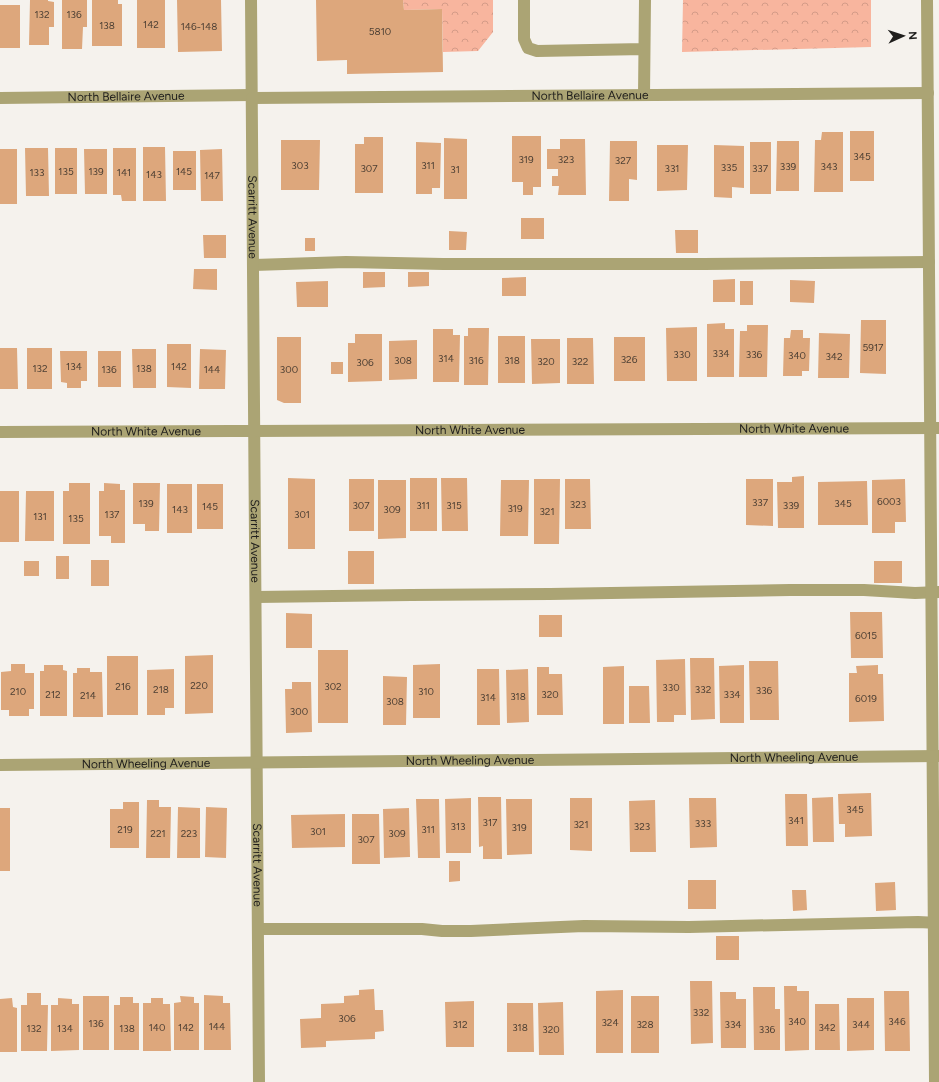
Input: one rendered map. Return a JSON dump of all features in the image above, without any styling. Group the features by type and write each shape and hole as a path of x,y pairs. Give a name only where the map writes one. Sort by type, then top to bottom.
{"street":[{"name":"Scarritt Avenue","path":"251,0 259,1082"},
{"path":"524,0 524,40 528,48 537,51 644,50"},
{"path":"644,95 645,0"},
{"path":"927,0 932,89 929,262 935,428 937,923 935,1082"},
{"name":"North Bellaire Avenue","path":"0,98 644,95 932,89"},
{"path":"253,265 346,262 443,264 704,264 929,262"},
{"name":"North White Avenue","path":"0,432 935,428"},
{"path":"256,597 790,590 864,590 912,593 936,592"},
{"name":"North Wheeling Avenue","path":"0,765 936,756"},
{"path":"258,928 471,931 584,926 689,927 918,922 937,923"}],"green space":[{"path":"403,0 493,0 493,32 478,51 443,52 442,9 404,10"},
{"path":"683,0 871,0 871,47 682,52"}],"building":[{"path":"30,0 48,0 54,2 54,27 49,27 49,45 29,45"},
{"path":"62,0 87,0 87,27 83,27 82,49 62,49"},
{"path":"92,0 118,0 118,4 122,4 122,46 92,46"},
{"path":"137,0 165,0 165,48 137,48"},
{"path":"177,0 221,0 222,51 178,52"},
{"path":"316,0 403,0 404,10 442,9 443,72 347,74 347,60 317,61"},
{"path":"0,5 20,5 20,48 0,48"},
{"path":"850,131 874,131 874,181 850,181"},
{"path":"822,132 843,132 843,192 814,192 815,140 821,140"},
{"path":"512,136 541,136 541,187 533,187 533,195 523,195 523,182 512,182"},
{"path":"364,137 383,137 383,193 355,193 355,144 364,144"},
{"path":"444,138 467,139 467,199 444,199"},
{"path":"560,139 585,139 586,195 558,195 559,186 552,186 552,176 558,176 558,169 547,169 547,149 560,149"},
{"path":"281,140 320,140 319,190 281,190"},
{"path":"610,141 637,141 637,180 629,179 629,201 609,201"},
{"path":"777,141 799,141 799,191 776,191"},
{"path":"416,142 441,143 440,188 432,188 432,194 416,194"},
{"path":"750,142 771,142 771,194 750,194"},
{"path":"657,145 688,145 687,190 657,191"},
{"path":"714,145 744,146 744,188 732,187 732,198 714,197"},
{"path":"143,147 165,147 166,201 143,201"},
{"path":"25,148 48,148 49,196 26,196"},
{"path":"55,148 77,148 77,194 55,194"},
{"path":"113,148 136,148 136,201 122,201 121,195 113,195"},
{"path":"0,149 17,149 17,204 0,204"},
{"path":"84,149 107,149 107,194 85,194"},
{"path":"222,149 223,201 201,201 200,150"},
{"path":"173,151 196,151 196,190 173,190"},
{"path":"521,218 544,218 544,239 521,239"},
{"path":"675,230 698,230 698,253 676,253"},
{"path":"449,231 467,232 466,250 449,250"},
{"path":"203,235 226,235 226,258 204,258"},
{"path":"305,238 315,238 315,251 305,251"},
{"path":"194,269 217,269 217,290 193,289"},
{"path":"363,272 385,272 385,287 363,288"},
{"path":"408,272 429,272 429,286 408,287"},
{"path":"526,277 526,296 502,296 502,278"},
{"path":"735,279 735,302 713,302 713,280"},
{"path":"790,280 815,281 814,303 790,302"},
{"path":"328,281 328,307 297,307 296,282"},
{"path":"740,281 753,281 753,305 740,305"},
{"path":"861,320 886,320 886,374 860,373"},
{"path":"725,323 725,329 734,329 734,377 707,377 707,324"},
{"path":"747,325 768,325 767,377 739,377 740,331 747,331"},
{"path":"697,327 697,381 667,381 666,328"},
{"path":"468,328 489,328 488,385 464,385 464,336 468,336"},
{"path":"433,329 453,329 453,335 460,335 459,382 433,382"},
{"path":"791,330 803,330 803,338 810,338 809,371 802,371 802,376 783,376 784,338 790,338"},
{"path":"819,333 850,334 849,378 818,378"},
{"path":"355,334 382,334 382,381 348,382 348,343 355,343"},
{"path":"498,336 525,336 525,383 498,383"},
{"path":"277,337 301,337 301,403 284,403 277,400"},
{"path":"614,337 645,337 645,381 614,381"},
{"path":"567,338 593,338 594,384 567,384"},
{"path":"531,339 560,339 560,383 532,384"},
{"path":"417,340 417,379 389,380 389,341"},
{"path":"167,344 191,344 191,388 167,387"},
{"path":"0,348 17,348 18,389 0,389"},
{"path":"27,348 52,348 52,389 27,389"},
{"path":"132,349 156,349 156,388 133,388"},
{"path":"200,349 226,350 225,389 199,389"},
{"path":"60,351 87,351 87,381 81,381 81,388 67,388 67,383 61,382"},
{"path":"98,351 121,351 121,387 98,387"},
{"path":"331,362 343,362 343,374 331,374"},
{"path":"804,476 804,528 778,528 777,482 792,482 792,477"},
{"path":"288,478 315,479 315,549 288,549"},
{"path":"410,478 437,478 437,531 410,531"},
{"path":"441,478 467,478 468,531 442,531"},
{"path":"349,479 374,479 374,531 349,531"},
{"path":"534,479 560,479 559,544 534,544"},
{"path":"565,479 590,479 591,529 565,529"},
{"path":"746,479 773,479 773,526 746,525"},
{"path":"905,479 906,522 895,522 895,533 872,533 872,480"},
{"path":"378,480 406,480 406,538 378,539"},
{"path":"501,480 529,480 528,536 500,536"},
{"path":"867,481 868,525 818,525 818,482"},
{"path":"69,483 90,483 90,544 63,544 63,491 69,491"},
{"path":"104,483 120,484 120,490 125,490 125,543 111,543 111,536 99,536 99,491 104,491"},
{"path":"133,483 160,483 159,531 145,531 145,524 133,524"},
{"path":"167,484 192,484 192,533 167,533"},
{"path":"197,484 223,484 223,529 197,529"},
{"path":"0,491 19,491 19,542 0,542"},
{"path":"26,491 54,491 54,541 25,541"},
{"path":"348,551 374,551 374,584 348,584"},
{"path":"56,556 69,556 69,579 56,579"},
{"path":"91,560 109,560 109,586 91,586"},
{"path":"24,561 39,561 39,576 24,576"},
{"path":"874,561 902,561 902,583 874,583"},
{"path":"850,612 882,612 883,658 851,658"},
{"path":"286,613 312,614 312,648 286,648"},
{"path":"539,615 562,615 562,637 539,637"},
{"path":"318,650 348,650 348,723 318,723"},
{"path":"213,655 213,713 185,714 185,656"},
{"path":"107,656 138,656 138,715 107,715"},
{"path":"690,658 714,658 715,719 691,720"},
{"path":"685,659 686,715 674,715 674,722 657,722 656,660"},
{"path":"749,661 778,661 779,720 750,720"},
{"path":"11,664 25,664 25,673 34,673 34,709 29,709 29,716 9,716 9,710 1,710 1,672 11,671"},
{"path":"440,664 440,718 413,718 413,665"},
{"path":"44,665 63,665 63,670 67,671 67,716 40,716 40,671 44,671"},
{"path":"744,665 744,723 720,723 719,666"},
{"path":"878,665 878,674 883,674 884,721 849,722 849,673 857,673 856,666"},
{"path":"624,666 624,724 603,724 603,667"},
{"path":"537,667 549,667 549,674 562,674 563,715 537,715"},
{"path":"77,668 90,668 90,672 102,672 103,717 73,717 73,673 77,673"},
{"path":"174,669 174,708 165,708 165,715 147,715 147,670"},
{"path":"477,669 499,669 500,725 477,725"},
{"path":"528,669 529,722 507,723 506,670"},
{"path":"383,676 407,677 406,725 383,725"},
{"path":"292,682 311,682 312,732 286,733 285,689 292,689"},
{"path":"629,686 649,686 650,723 629,723"},
{"path":"871,793 872,836 845,837 845,824 839,824 838,794"},
{"path":"785,794 807,794 808,846 786,846"},
{"path":"478,797 501,797 502,859 483,859 483,846 479,847"},
{"path":"833,797 834,842 813,842 812,798"},
{"path":"471,798 471,853 446,853 445,799"},
{"path":"570,798 592,798 592,851 570,850"},
{"path":"689,798 716,798 717,847 690,848"},
{"path":"416,799 439,799 440,858 418,858"},
{"path":"506,799 532,799 532,854 507,855"},
{"path":"147,800 159,800 159,807 171,807 170,858 146,858"},
{"path":"655,800 656,852 630,852 629,801"},
{"path":"123,802 139,802 139,848 110,848 110,809 123,809"},
{"path":"178,807 200,808 200,858 177,858"},
{"path":"206,807 227,808 226,858 205,857"},
{"path":"0,808 10,808 10,871 0,871"},
{"path":"409,808 410,857 384,858 383,809"},
{"path":"345,814 345,847 292,848 291,815"},
{"path":"352,814 379,814 380,864 352,864"},
{"path":"449,861 460,861 460,881 449,882"},
{"path":"688,880 716,880 716,909 688,909"},
{"path":"895,882 896,910 876,911 875,883"},
{"path":"792,890 806,890 807,910 793,911"},
{"path":"716,936 739,936 739,960 716,960"},
{"path":"690,981 712,981 713,1043 691,1044"},
{"path":"784,986 797,986 797,991 809,991 809,1050 785,1051"},
{"path":"753,987 775,987 775,1009 780,1009 780,1050 754,1050"},
{"path":"374,989 375,1010 383,1010 384,1031 375,1032 375,1039 326,1041 326,1047 301,1048 300,1019 321,1018 321,1004 344,1003 344,996 359,995 359,990"},
{"path":"623,990 623,1053 596,1053 596,991"},
{"path":"884,991 909,991 910,1051 885,1051"},
{"path":"720,992 736,992 736,999 746,999 746,1048 721,1048"},
{"path":"27,993 41,993 41,1005 48,1005 47,1051 21,1051 21,1005 27,1005"},
{"path":"204,995 223,996 223,1003 230,1003 231,1050 204,1050"},
{"path":"83,996 109,996 109,1050 83,1050"},
{"path":"180,996 194,997 194,1003 199,1003 199,1050 174,1050 174,1003 181,1002"},
{"path":"631,996 659,996 659,1053 631,1053"},
{"path":"120,997 133,997 133,1003 139,1003 139,1050 114,1050 114,1005 120,1005"},
{"path":"12,998 13,1007 17,1008 17,1052 0,1052 0,999"},
{"path":"58,998 72,999 72,1004 79,1004 79,1050 51,1051 51,1005 58,1005"},
{"path":"151,998 163,998 163,1004 170,1004 171,1051 143,1051 143,1003 151,1003"},
{"path":"847,998 874,998 874,1050 847,1051"},
{"path":"474,1001 474,1047 446,1047 445,1002"},
{"path":"563,1002 564,1055 539,1055 538,1003"},
{"path":"507,1003 533,1003 534,1052 507,1052"},
{"path":"815,1004 839,1004 840,1050 815,1050"}]}
